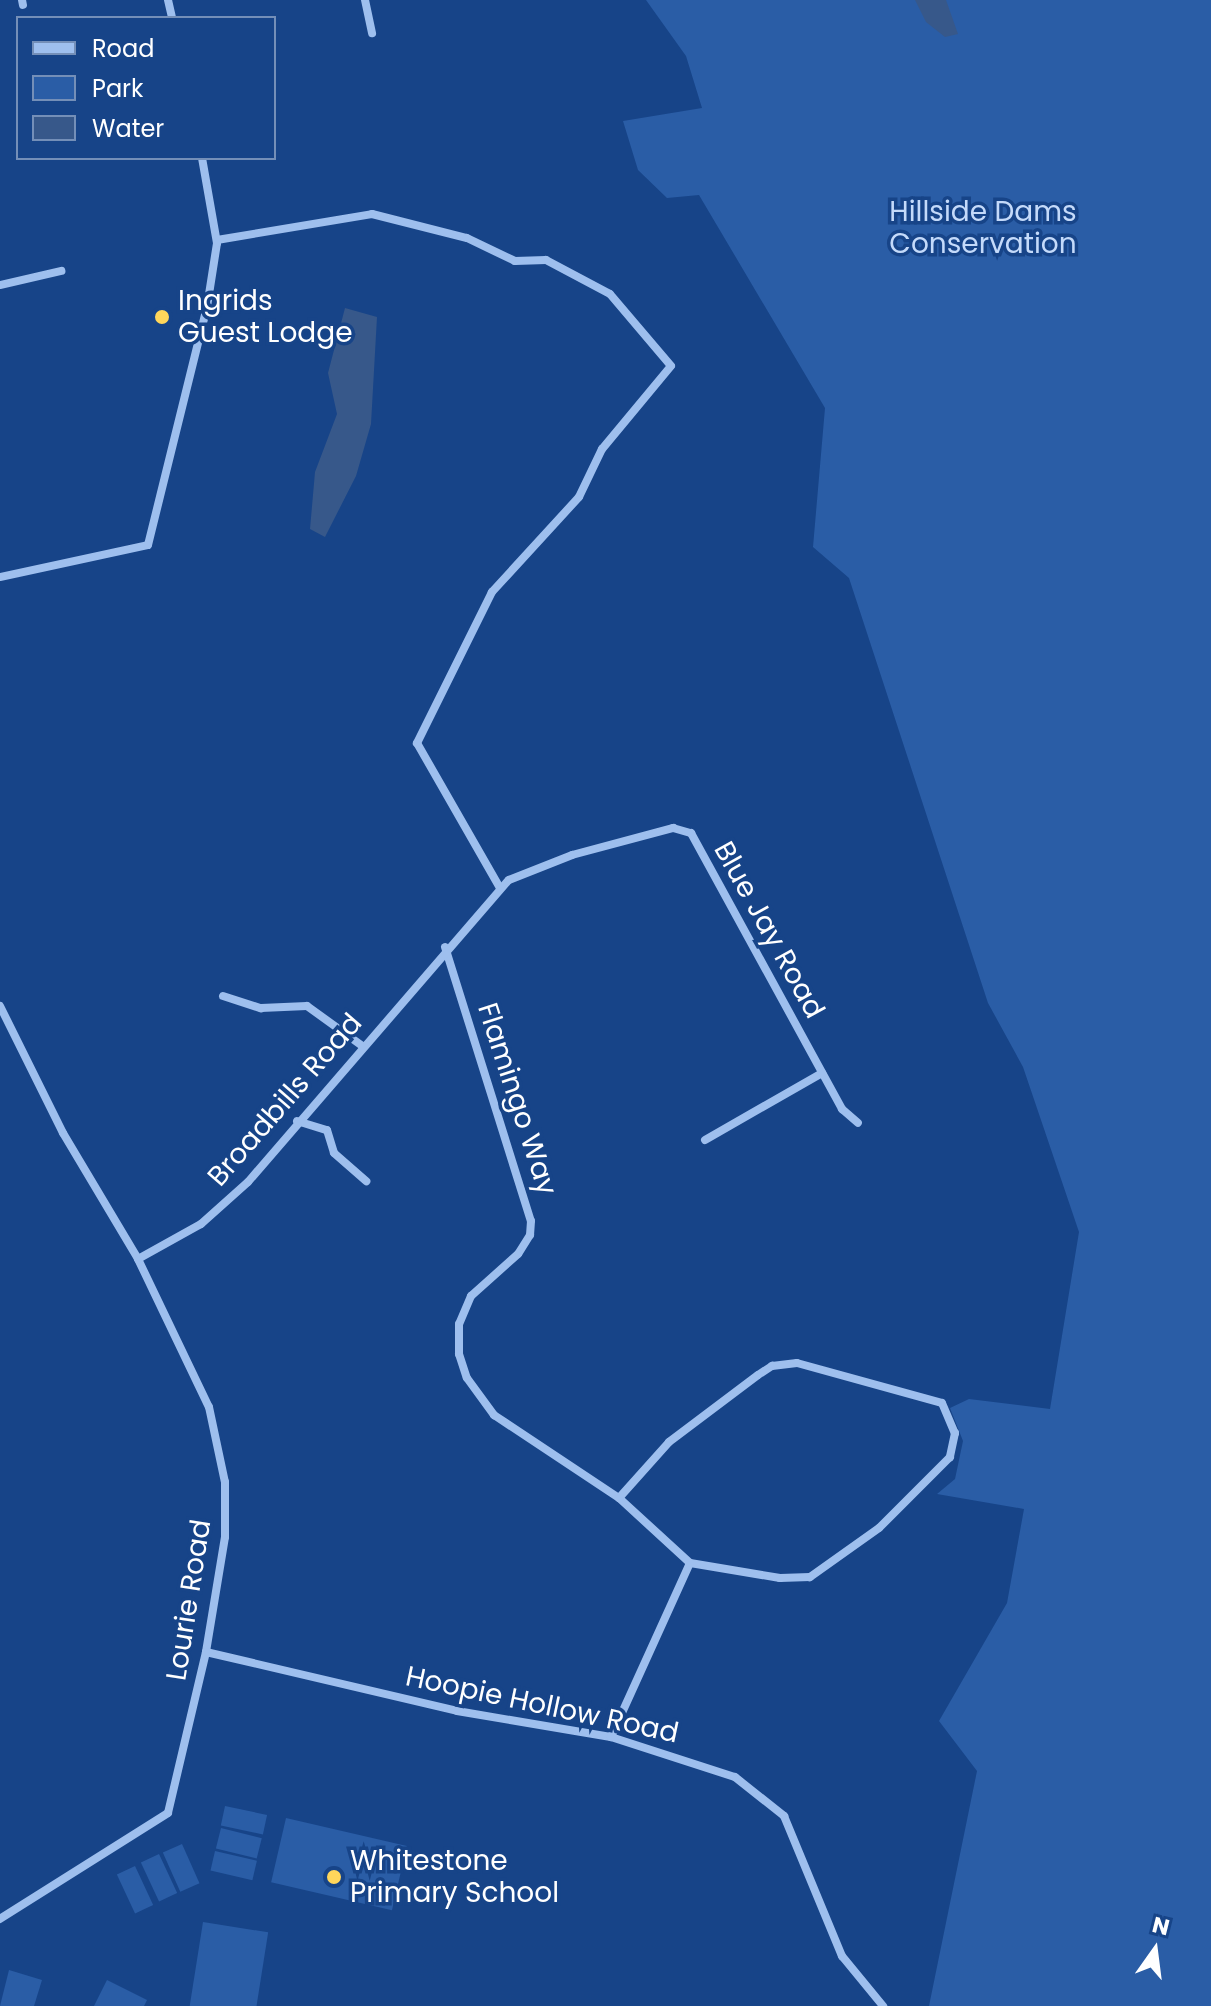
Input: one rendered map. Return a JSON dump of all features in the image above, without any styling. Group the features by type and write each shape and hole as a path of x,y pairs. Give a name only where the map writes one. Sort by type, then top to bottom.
{"street":[{"path":"365,0 372,33"},
{"path":"0,577 148,545 207,307 217,240 202,160"},
{"path":"217,240 372,214 467,238 515,261 546,260 610,294 671,366 602,449 579,497 492,592 417,743 500,888"},
{"path":"0,285 61,271"},
{"name":"Blue Jay Road","path":"445,947 500,888 520,873 572,855 673,828 687,830 842,1109 858,1123"},
{"name":"Broadbills Road","path":"138,1259 220,1209 445,947"},
{"name":"Flamingo Way","path":"445,947 531,1221 530,1235 518,1254 471,1296 459,1324 459,1354 467,1378 494,1415 619,1498 690,1563"},
{"path":"223,996 261,1008 307,1006 361,1045"},
{"name":"Lourie Road","path":"0,1006 2,1023 138,1259 209,1407 223,1457 225,1537 206,1652 166,1816 0,1919"},
{"path":"705,1140 822,1073"},
{"path":"297,1121 327,1130 334,1153 366,1181"},
{"path":"611,1737 690,1563 780,1578 818,1573 879,1528 941,1470 955,1433 942,1403 797,1363 772,1366 669,1442 619,1498"},
{"name":"Hoopie Hollow Road","path":"206,1652 457,1711 611,1737 709,1765 773,1803 797,1843 842,1956 883,2006"}],"green space":[{"name":"Hillside Dams Conservation","path":"646,0 1211,0 1211,2006 929,2006 977,1771 939,1721 1007,1603 1024,1509 937,1494 955,1479 963,1441 950,1408 969,1399 1050,1409 1079,1232 1023,1067 988,1003 849,578 813,547 825,408 699,195 667,198 638,170 623,121 702,108 686,56"},
{"path":"225,1806 267,1815 263,1835 221,1826"},
{"path":"286,1818 407,1846 392,1910 271,1882"},
{"path":"221,1828 262,1838 257,1859 216,1848"},
{"path":"182,1844 199,1883 180,1892 163,1853"},
{"path":"215,1851 257,1861 252,1880 211,1870"},
{"path":"159,1854 177,1893 159,1901 141,1862"},
{"path":"135,1866 153,1905 135,1913 117,1874"},
{"path":"203,1922 268,1932 257,2006 190,2006"},
{"path":"9,1970 42,1980 34,2006 0,2006"},
{"path":"107,1980 147,2000 144,2006 94,2006"}],"water":[{"path":"915,0 946,0 958,34 945,37 926,22"},
{"path":"345,308 377,317 371,424 356,476 325,537 310,529 315,472 337,414 328,373"}],"place":[{"name":"Ingrids Guest Lodge","path":"162,317"},
{"name":"Whitestone Primary School","path":"334,1877"}]}
